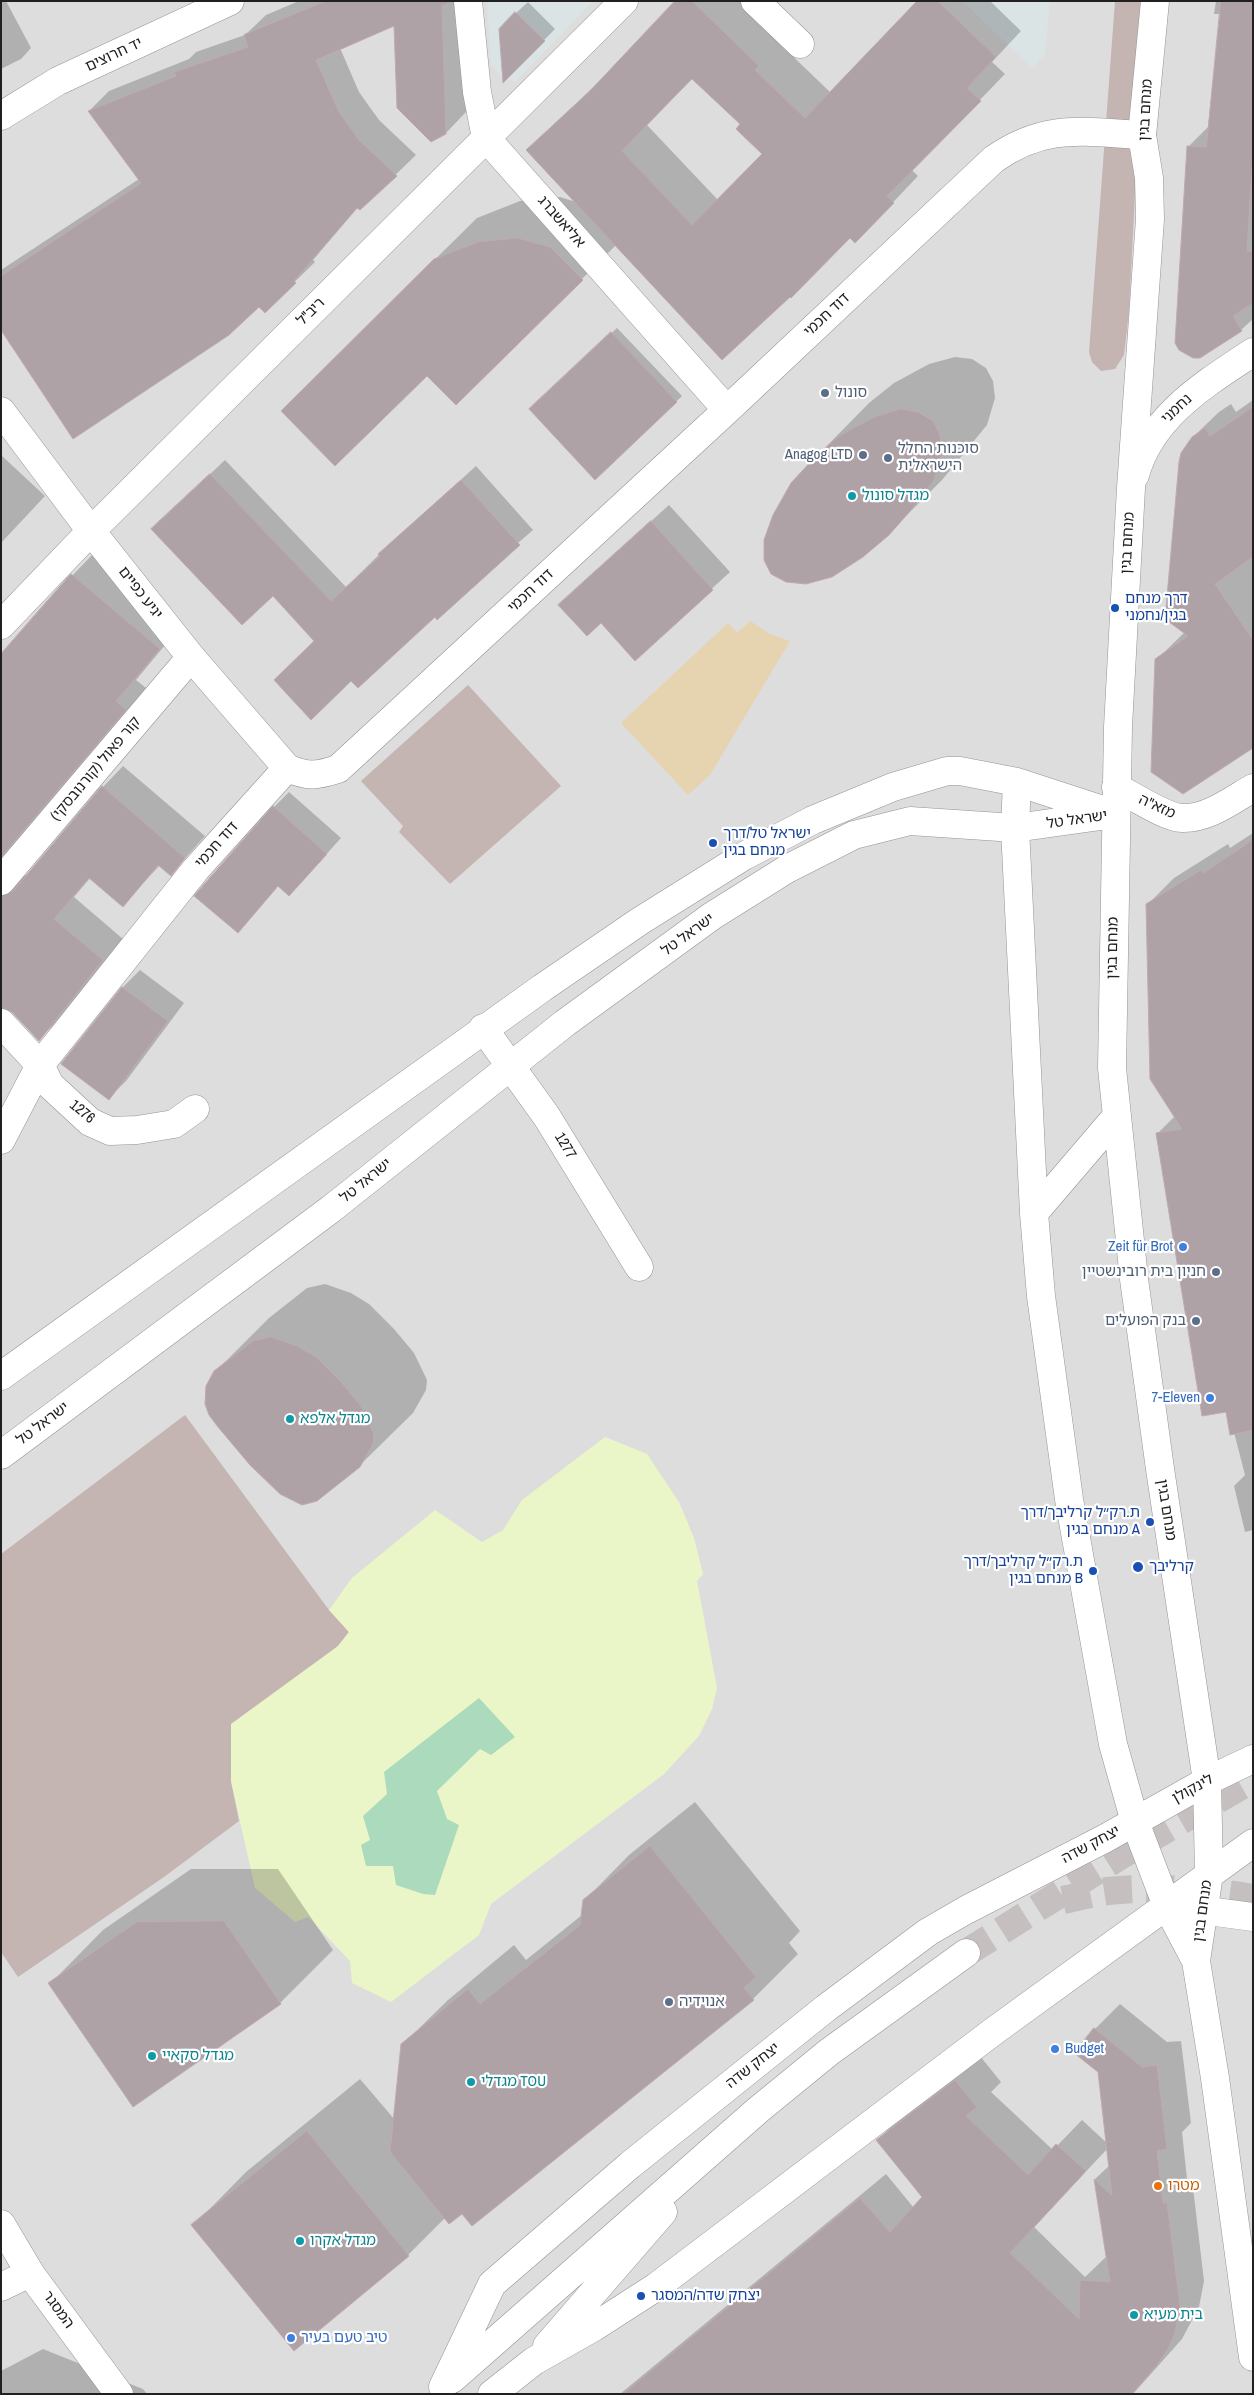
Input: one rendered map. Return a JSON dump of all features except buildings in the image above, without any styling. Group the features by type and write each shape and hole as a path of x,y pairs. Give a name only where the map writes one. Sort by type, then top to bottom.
{"street":[{"name":"יד חרוצים","path":"1,116 58,81 230,1"},
{"path":"468,1 477,92 486,138"},
{"name":"ריב\"ל","path":"1,625 91,531 624,1"},
{"path":"755,1 800,44"},
{"name":"מנחם בגין","path":"1155,1 1142,135 1149,178 1150,219 1131,488 1116,787 1112,1068 1130,1246 1160,1469 1207,1781 1209,1874 1196,1961 1253,2357"},
{"name":"דוד חכמי","path":"1,1140 40,1066 196,869 287,768 305,776 319,775 338,769 727,410 974,176 1012,147 1038,137 1060,132 1142,135"},
{"name":"אליאשברג","path":"486,138 727,410"},
{"name":"נחמני","path":"1131,488 1141,457 1155,430 1184,400 1253,352"},
{"name":"יגיע כפיים","path":"1,411 91,531 191,656 287,768"},
{"name":"קור פאול (קורנובסקי)","path":"1,881 191,656"},
{"name":"ישראל טל","path":"1,1376 484,1028 640,921 744,856 813,820 893,787 947,771 960,771 1016,782 1115,814"},
{"name":"מנחם בגין","path":"1016,782 1015,828 1034,1214 1041,1296 1071,1508 1112,1744 1135,1822 1167,1906 1196,1961"},
{"name":"מזא''ה","path":"1116,787 1154,808 1182,818 1210,812 1253,788"},
{"name":"ישראל טל","path":"1,1455 331,1209 510,1065 741,897 787,869 854,835 910,820 1015,828 1115,814"},
{"name":"1276","path":"1,1023 40,1066 50,1085 56,1091 90,1122 110,1131 138,1130 174,1124 194,1109"},
{"name":"1277","path":"484,1028 547,1117 639,1267"},
{"path":"1034,1214 1116,1117"},
{"name":"לינקולן","path":"1135,1822 1207,1781 1253,1760"},
{"name":"יצחק שדה","path":"439,2390 492,2284 630,2165 826,2008 928,1932 966,1910 1135,1822"},
{"path":"1167,1906 1253,1843"},
{"path":"1167,1906 1205,1909 1253,1917"},
{"name":"יצחק שדה","path":"534,2360 594,2327 656,2287 994,2031 1167,1906"},
{"name":"יצחק שדה","path":"439,2390 731,2134 829,2052 966,1953"},
{"name":"יצחק שדה","path":"492,2394 534,2360 731,2134"},
{"name":"המסגר","path":"1,2224 30,2273 119,2394"},
{"path":"1,2287 30,2273"}],"shaded area":[{"path":"1,1 1253,1 1253,2394 1,2394"},
{"path":"487,1 593,1 515,82 502,76 491,65"},
{"path":"962,1 1050,1 1045,54 1032,68"},
{"path":"1115,1 1150,1 1140,97 1129,312 1124,355 1115,369 1101,371 1092,362 1089,352"},
{"path":"750,621 770,634 790,641 710,775 688,795 621,723 728,623 737,633"},
{"path":"468,685 561,786 450,884 399,832 403,826 361,781"},
{"path":"185,1415 329,1610 349,1632 231,1781 239,1821 164,1877 18,1977 1,1952 1,1554"},
{"path":"605,1437 647,1454 679,1502 694,1538 703,1574 697,1581 717,1688 712,1709 699,1736 664,1774 491,1904 479,1935 391,2002 352,1983 350,1961 308,1917 295,1922 255,1888 231,1781 231,1724 338,1646 349,1632 329,1610 352,1578 435,1510 482,1542 503,1530 522,1500"},
{"path":"479,1698 515,1737 491,1755 480,1749 437,1791 447,1819 459,1825 435,1895 423,1894 396,1885 393,1866 366,1866 361,1845 370,1840 363,1816 387,1794 384,1772"}],"tunnel":[{"path":"966,1953 1120,1856 1253,1779"},
{"path":"1063,1900 1108,1891 1144,1889 1199,1891 1253,1898"}],"place":[{"name":"סונול","path":"825,393"},
{"name":"Anagog LTD","path":"863,455"},
{"name":"סוכנות החלל הישראלית","path":"888,458"},
{"name":"מגדל סונול","path":"852,496"},
{"name":"דרך מנחם בגין/נחמני","path":"1115,608"},
{"name":"ישראל טל/דרך מנחם בגין","path":"713,843"},
{"name":"Zeit für Brot","path":"1183,1247"},
{"name":"חניון בית רובינשטיין","path":"1216,1272"},
{"name":"בנק הפועלים","path":"1196,1321"},
{"name":"7-Eleven","path":"1210,1398"},
{"name":"מגדל אלפא","path":"290,1419"},
{"name":"ת.רק״ל קרליבך/דרך מנחם בגין A","path":"1150,1522"},
{"name":"קרליבך","path":"1138,1567"},
{"name":"ת.רק״ל קרליבך/דרך מנחם בגין B","path":"1093,1571"},
{"name":"אנוידיה","path":"669,2002"},
{"name":"Budget","path":"1055,2049"},
{"name":"מגדל סקאיי","path":"152,2056"},
{"name":"מגדלי TOU","path":"471,2082"},
{"name":"מטרו","path":"1158,2186"},
{"name":"מגדל אקרו","path":"300,2241"},
{"name":"יצחק שדה/המסגר","path":"641,2296"},
{"name":"בית מעיא","path":"1134,2315"},
{"name":"טיב טעם בעיר","path":"291,2338"}]}
